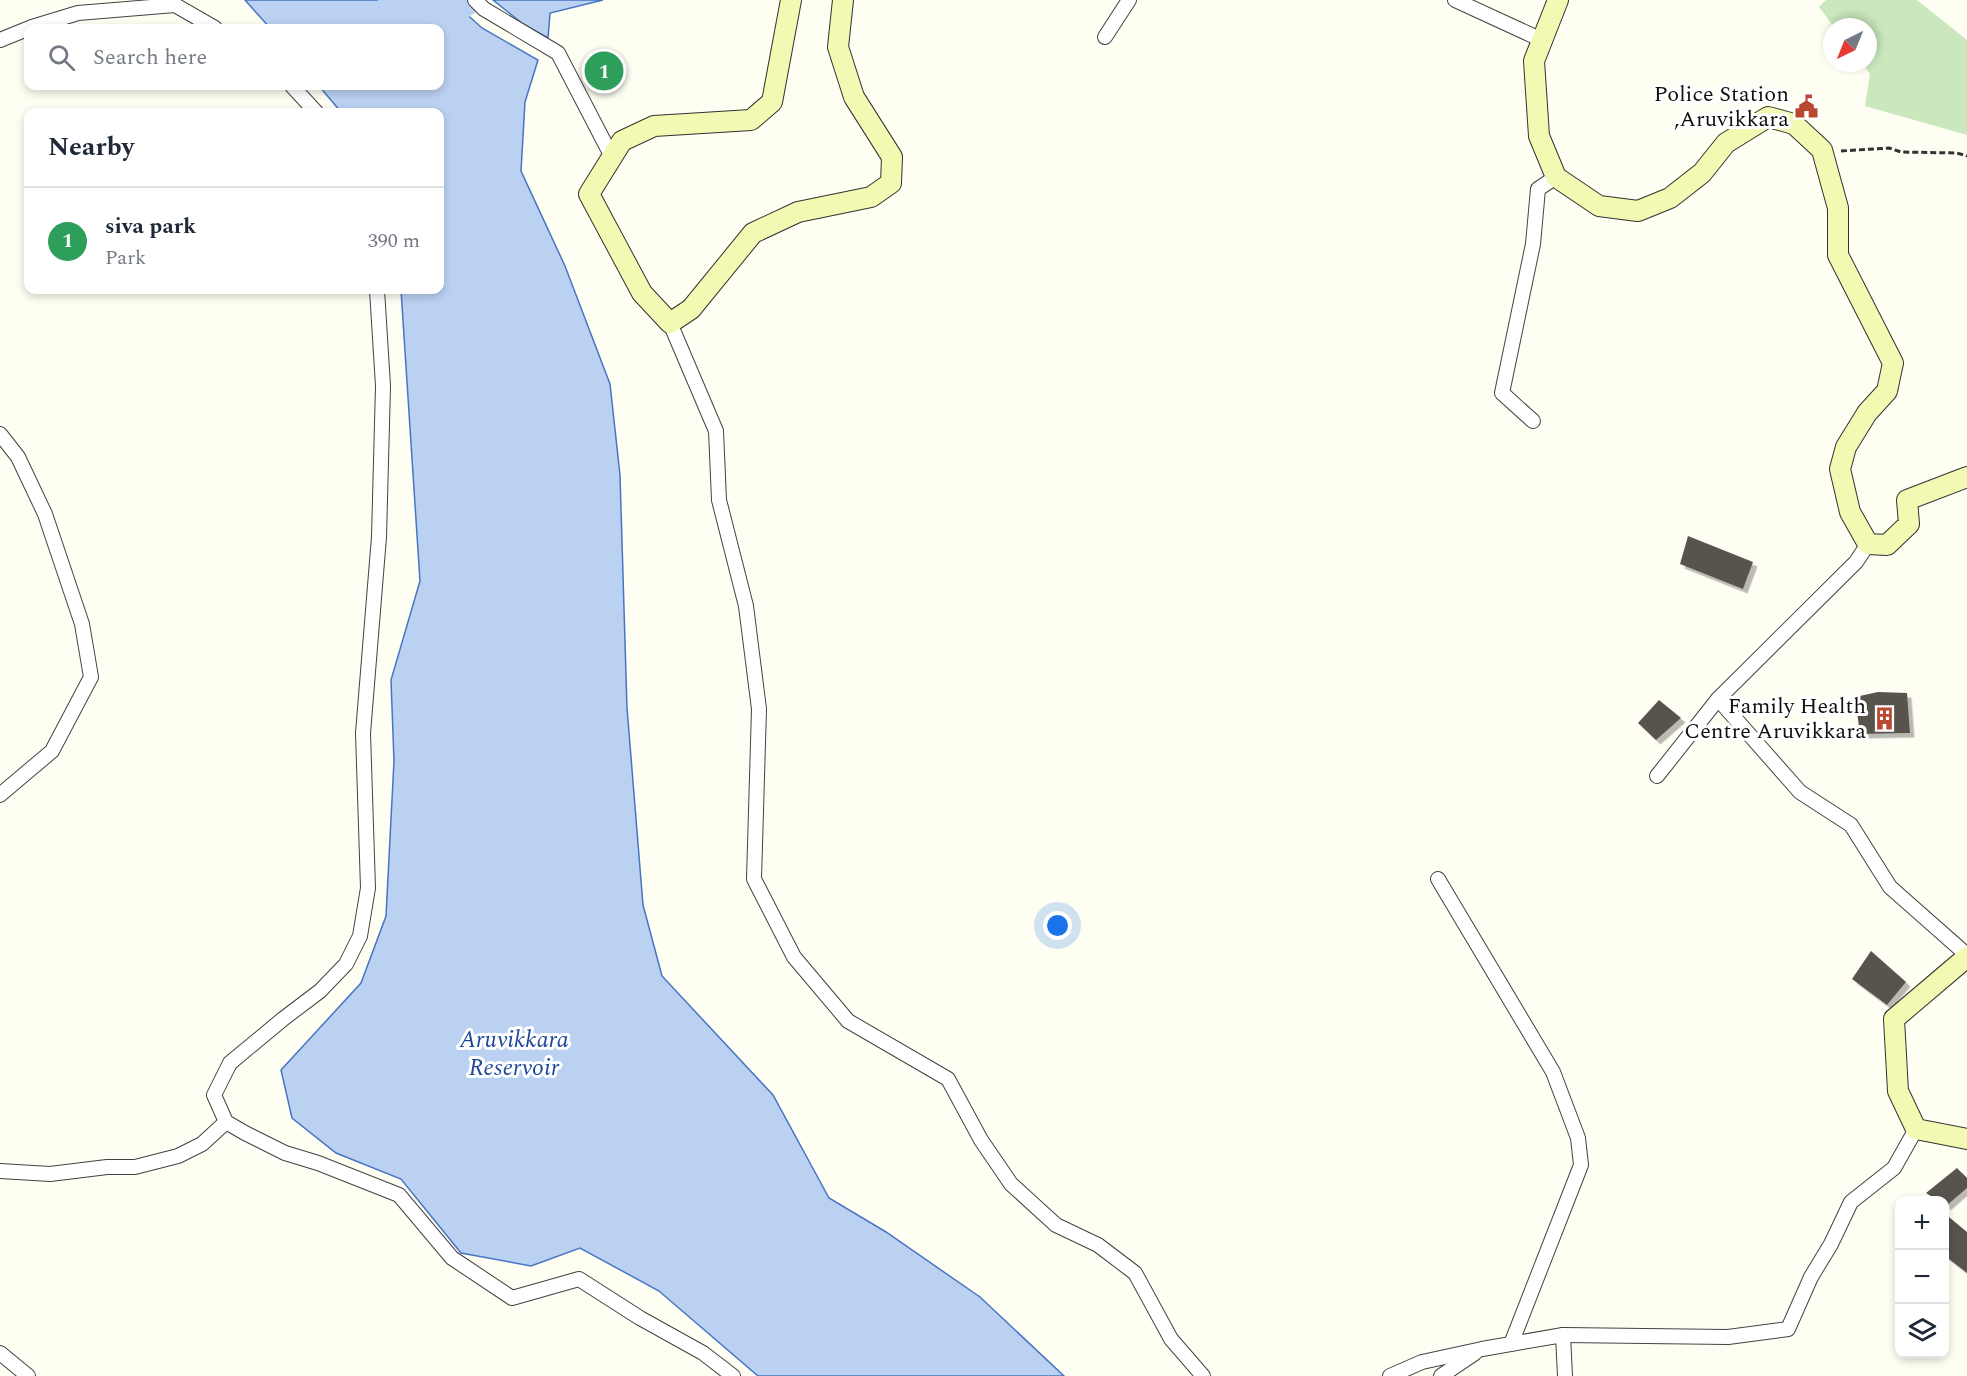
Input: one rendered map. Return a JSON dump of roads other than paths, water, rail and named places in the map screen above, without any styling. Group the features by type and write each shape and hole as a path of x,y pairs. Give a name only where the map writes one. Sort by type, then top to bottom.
{"street":[{"path":"475,0 502,20 558,52 612,157"},
{"path":"791,0 772,102 751,120 654,126 622,141 589,194 642,292 670,323 716,431 719,500 746,606 759,709 754,879 794,957 848,1021 948,1079 981,1140 1011,1184 1056,1225 1098,1245 1135,1273 1171,1339 1203,1376"},
{"path":"670,323 691,309 753,232 798,212 871,197 891,183 892,157 854,97 838,47 843,0"},
{"path":"1105,37 1129,0"},
{"path":"1455,0 1542,40"},
{"path":"1558,0 1534,61 1539,136 1556,177 1599,206 1638,211 1670,198 1702,173 1726,143 1768,117 1794,124 1822,150 1838,208 1838,255 1893,363 1887,391 1867,413 1846,447 1840,469 1850,512 1868,544"},
{"path":"41,24 78,12 175,5 208,24"},
{"path":"0,39 24,30"},
{"path":"296,90 312,108"},
{"path":"1533,422 1502,393 1533,244 1538,189 1556,177"},
{"path":"377,294 383,386 379,537 363,733 368,888 360,936 346,964 320,992 230,1063 214,1095 226,1122 285,1153 318,1163 399,1195 452,1258 512,1298 579,1279 640,1318 703,1353 733,1376"},
{"path":"0,435 18,458 45,514 82,624 92,677 52,751 0,795"},
{"path":"1868,544 1887,545 1909,524 1907,500 1967,477"},
{"path":"1657,776 1718,699 1856,562 1868,544"},
{"path":"1718,699 1800,792 1851,825 1890,887 1967,956 1894,1019 1898,1091 1916,1129"},
{"path":"1438,879 1553,1072 1578,1138 1581,1165 1511,1344"},
{"path":"0,1171 50,1174 107,1167 135,1167 178,1156 202,1144 226,1122"},
{"path":"1916,1129 1967,1139"},
{"path":"1390,1376 1422,1362 1563,1335 1728,1337 1788,1329 1811,1277 1832,1244 1851,1202 1894,1168 1916,1129"},
{"path":"1563,1335 1565,1376"},
{"path":"1441,1376 1482,1349"},
{"path":"0,1353 28,1376"}],"water":[{"name":"Aruvikkara Reservoir","path":"245,0 451,0 482,28 538,60 525,102 521,171 565,266 610,384 620,475 627,708 643,905 662,976 773,1095 829,1198 886,1232 980,1297 1064,1376 758,1376 659,1291 580,1248 531,1266 461,1253 401,1179 336,1153 292,1118 281,1070 361,983 386,916 394,761 391,680 420,581 401,294 444,294 444,108 338,108 322,90 444,90 444,24 266,24"},
{"path":"493,0 603,0 550,13 548,38 523,24"}],"waterway":[{"path":"393,0 410,7 451,11 467,0"}],"place":[{"name":"siva park","path":"604,71"},
{"name":"Police Station ,Aruvikkara","path":"1807,107"},
{"name":"Family Health Centre Aruvikkara","path":"1884,719"}]}
